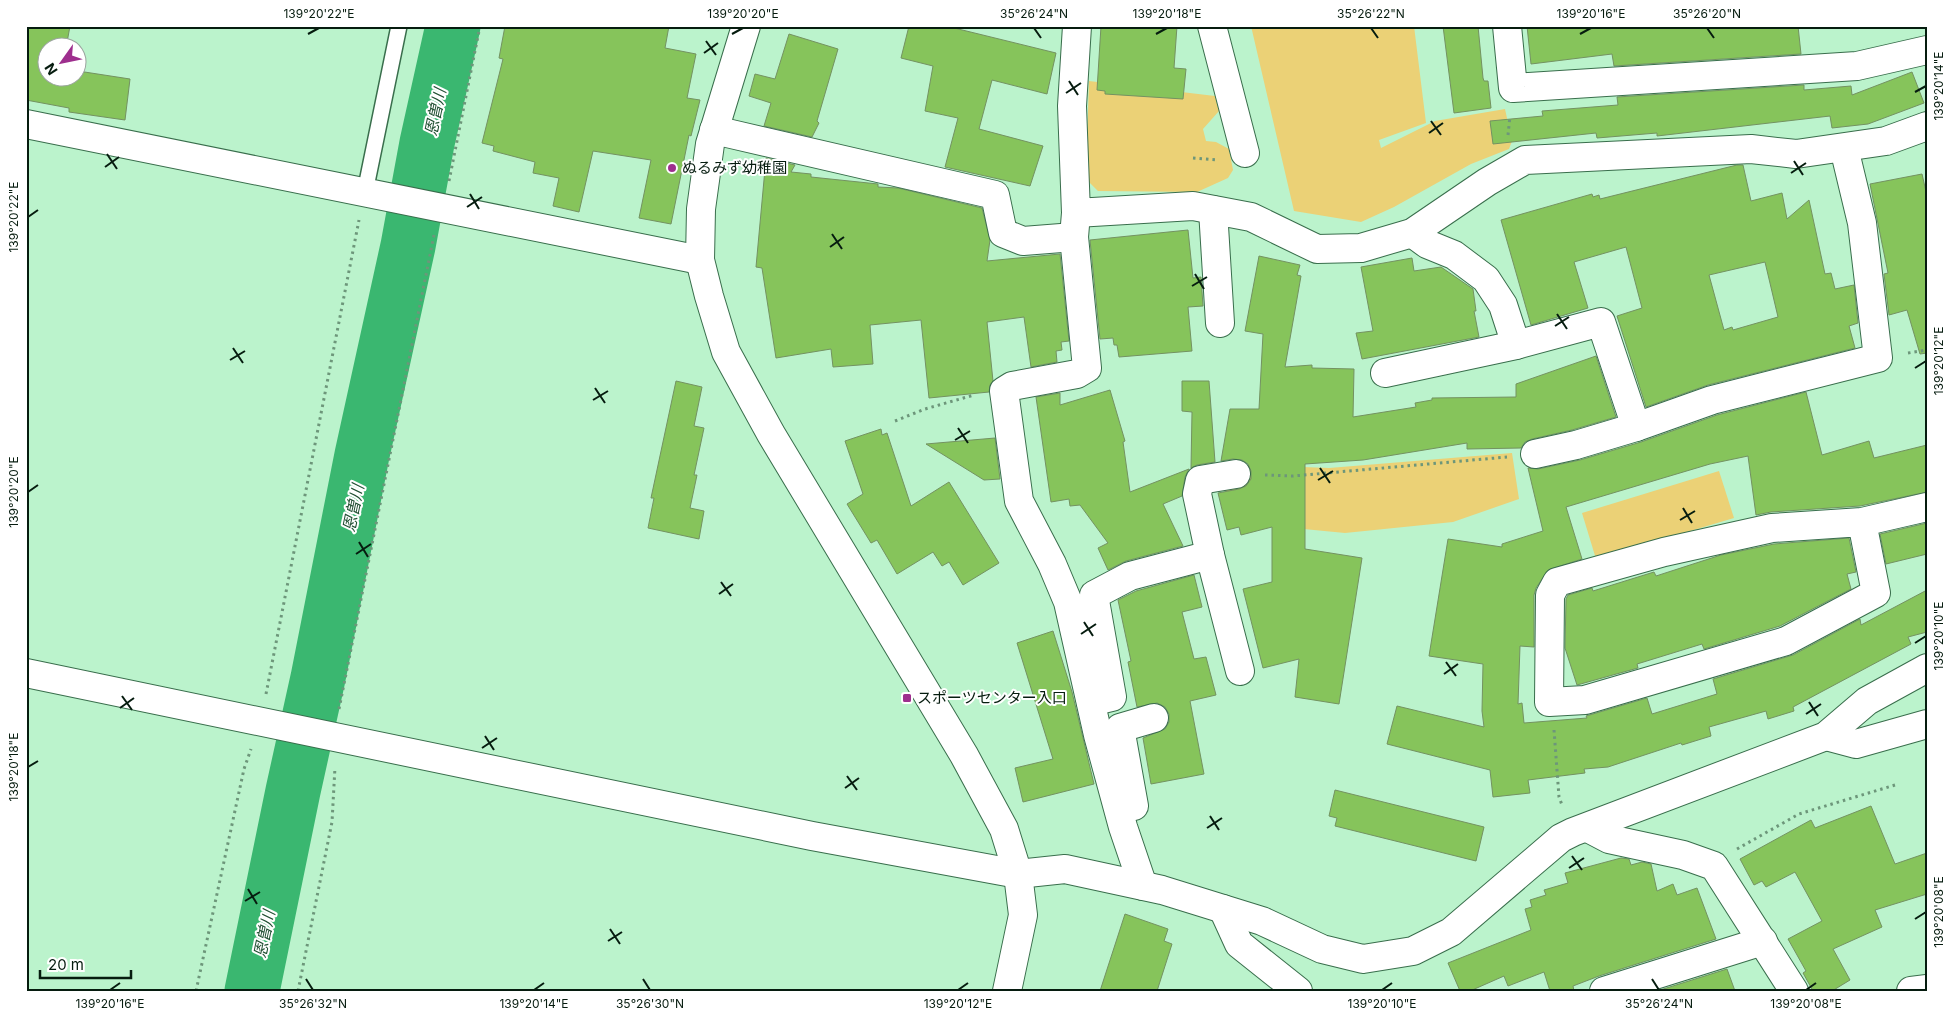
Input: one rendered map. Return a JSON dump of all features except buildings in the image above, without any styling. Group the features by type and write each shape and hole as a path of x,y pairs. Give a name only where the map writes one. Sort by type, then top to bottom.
{"street":[{"path":"746,26 710,144 701,208 700,260 726,352 771,434 964,755 1004,829 1018,874 1022,915 1007,991"},
{"path":"1077,26 1072,106 1075,225 1087,368 1077,374 1012,386 1004,391 1019,501 1063,588 1092,702 1098,735 1123,827 1143,886"},
{"path":"1212,26 1245,153"},
{"path":"1507,26 1513,88 1857,66 1927,50"},
{"path":"26,124 700,260"},
{"path":"714,130 995,195 1003,233 1023,241 1075,225 1193,206 1251,217 1317,249 1361,248 1412,233 1486,182 1525,160 1751,149 1796,154 1886,141 1927,126"},
{"path":"1536,454 1576,445 1636,427 1712,400 1878,358 1862,223 1844,148"},
{"path":"1213,210 1220,324"},
{"path":"1412,233 1427,244 1454,255 1486,279 1503,306 1516,346"},
{"path":"1385,373 1516,346 1602,322 1636,427"},
{"path":"1236,474 1200,480 1197,494 1210,555 1218,630 1240,671"},
{"path":"1862,522 1876,593 1786,641 1585,700 1549,702 1550,594 1557,582 1664,552 1772,528 1862,522 1927,507"},
{"path":"1092,702 1112,697 1094,595 1130,576 1210,555"},
{"path":"26,673 812,836 1018,874 1065,869 1162,890 1262,921 1322,949 1363,959 1413,951 1451,932 1561,838 1826,736 1867,701 1927,668"},
{"path":"1123,827 1134,809 1120,728 1154,718"},
{"path":"1826,736 1856,744 1927,724"},
{"path":"1588,828 1609,839 1683,855 1714,866 1794,991"},
{"path":"1223,909 1239,944 1298,991"},
{"path":"1604,991 1763,941"},
{"path":"1911,991 1927,989"}],"lane":[{"path":"369,193 399,26"}],"path":[{"path":"298,991 332,822 336,736 340,697 436,222 441,207 480,26"},
{"path":"1508,138 1513,88"},
{"path":"196,991 244,769 267,722 369,193"},
{"path":"895,421 925,409 995,389 1004,391"},
{"path":"1236,474 1293,476 1536,454"},
{"path":"1554,720 1559,797"},
{"path":"1714,866 1717,860 1799,814 1895,785"}],"shaded area":[{"path":"1251,26 1414,26 1426,123 1379,140 1381,148 1435,121 1505,109 1512,141 1509,149 1471,164 1394,207 1361,222 1294,211"},
{"path":"1089,81 1215,96 1219,111 1203,129 1206,141 1216,142 1229,149 1233,170 1228,178 1197,192 1098,191 1089,182 1086,172"},
{"path":"1512,453 1519,499 1453,522 1345,533 1230,522 1222,464 1329,468"},
{"path":"1719,471 1734,518 1596,559 1582,513"}],"waterway":[{"name":"恩曽川","path":"252,991 318,678 362,455 408,246 427,143 453,26"}],"place":[{"name":"ぬるみず幼稚園","path":"672,168"},
{"name":"スポーツセンター入口","path":"907,698"}]}
